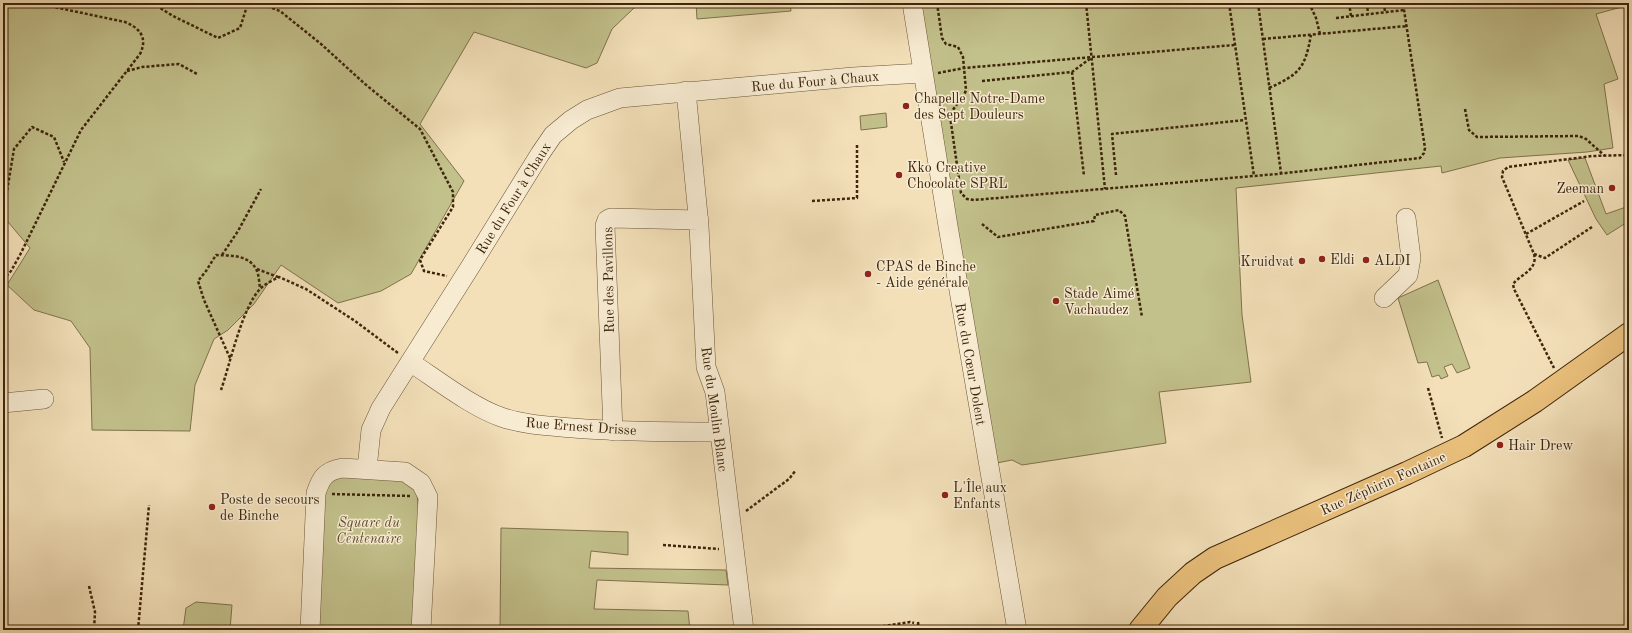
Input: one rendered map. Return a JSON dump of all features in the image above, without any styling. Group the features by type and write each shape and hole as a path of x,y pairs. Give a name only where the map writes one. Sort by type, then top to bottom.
{"main road":[{"name":"Rue Zéphirin Fontaine","path":"1140,630 1167,597 1193,573 1215,558 1464,446 1535,401 1629,334"}],"street":[{"name":"Rue du Cœur Dolent","path":"912,3 948,226 1017,630"},
{"name":"Rue du Four à Chaux","path":"367,469 371,430 381,408 540,154 553,135 570,120 595,106 620,98 853,77 923,74"},
{"name":"Rue du Moulin Blanc","path":"686,91 699,220 706,367 715,392 744,630"},
{"name":"Rue des Pavillons","path":"613,431 606,222 611,218 699,220"},
{"path":"1384,298 1408,275 1411,258 1406,218"},
{"name":"Rue Ernest Drisse","path":"410,362 474,404 500,417 544,426 613,431 720,432"},
{"path":"3,403 44,400"},
{"path":"310,629 316,493 323,477 332,470 342,468 406,472 421,482 428,497 421,630"}],"path":[{"path":"152,3 173,16 218,38 240,28 248,3"},
{"path":"258,3 280,11 420,129 453,192 453,207 420,260 424,271 463,279"},
{"path":"937,3 942,38 946,44 958,48 962,52 966,90 965,95 952,109 950,116 961,193 967,199 974,200 1254,176 1420,158 1424,153 1425,148 1404,3"},
{"path":"1086,3 1105,189"},
{"path":"1229,3 1254,176"},
{"path":"1258,3 1281,173"},
{"path":"1309,3 1316,18 1320,34"},
{"path":"1349,3 1351,16"},
{"path":"1367,3 1368,14"},
{"path":"1384,3 1385,12"},
{"path":"3,280 11,271 20,255 86,121 143,49 139,30 125,22 54,6"},
{"path":"1336,18 1404,10"},
{"path":"1263,39 1407,26"},
{"path":"1269,88 1289,79 1300,69 1308,53 1311,35"},
{"path":"923,74 964,68 1234,45"},
{"path":"982,81 1072,72 1092,57"},
{"path":"127,71 142,67 179,64 197,74"},
{"path":"1072,72 1084,176"},
{"path":"1465,109 1469,130 1477,138 1579,136 1586,139 1605,156"},
{"path":"1116,175 1112,134 1245,120"},
{"path":"3,215 14,149 32,127 54,137 64,163"},
{"path":"812,201 857,198 857,145"},
{"path":"1561,381 1514,289 1513,284 1534,265 1536,260 1502,177 1503,172 1508,167 1592,156 1629,155"},
{"path":"222,255 238,231 261,189"},
{"path":"1526,234 1584,201"},
{"path":"982,224 998,237 1094,221 1095,215 1119,210 1126,216 1142,317"},
{"path":"1534,254 1545,258 1592,227"},
{"path":"230,358 204,300 198,281 216,255 242,257 247,259 256,269 306,289 355,321 410,362"},
{"path":"256,269 260,288"},
{"path":"221,390 230,358 249,305 260,288 278,277"},
{"path":"1428,388 1447,454"},
{"path":"730,522 789,479 796,470"},
{"path":"316,493 428,497"},
{"path":"138,630 149,505"},
{"path":"663,545 734,550"},
{"path":"89,586 95,612 94,630"},
{"path":"858,630 910,622 914,623"},
{"path":"918,622 919,630"},
{"path":"310,629 406,630"}],"green space":[{"path":"3,3 644,3 634,8 612,29 597,63 586,68 474,32 420,124 464,181 411,274 381,291 338,303 281,265 254,304 228,330 214,339 195,385 190,431 92,430 90,348 71,321 34,310 7,285 30,248 3,216"},
{"path":"696,3 790,3 791,11 697,19"},
{"path":"919,3 1629,3 1629,5 1596,14 1618,79 1604,84 1613,148 1587,152 1500,158 1442,173 1441,166 1236,188 1242,315 1251,382 1159,392 1166,443 1022,465 1012,460 997,463"},
{"path":"886,113 887,127 861,130 860,116"},
{"path":"1585,158 1606,214 1629,206 1629,221 1607,235 1596,219 1568,160"},
{"path":"1438,280 1470,368 1457,373 1452,364 1444,367 1448,376 1441,379 1439,375 1432,377 1427,362 1418,363 1398,298"},
{"name":"Square du Centenaire","path":"335,476 408,481 417,494 419,512 414,630 319,630 322,495"},
{"path":"501,528 628,532 628,555 591,551 589,568 726,570 728,585 597,580 594,609 688,611 690,630 500,630"},
{"path":"196,602 232,605 230,630 186,627 185,630 183,630 186,608"}],"place":[{"name":"Chapelle Notre-Dame des Sept Douleurs","path":"906,106"},
{"name":"Kko Creative Chocolate SPRL","path":"899,175"},
{"name":"Zeeman","path":"1612,188"},
{"name":"Eldi","path":"1322,259"},
{"name":"ALDI","path":"1366,260"},
{"name":"Kruidvat","path":"1302,261"},
{"name":"CPAS de Binche - Aide générale","path":"868,274"},
{"name":"Stade Aimé Vachaudez","path":"1056,301"},
{"name":"Hair Drew","path":"1500,445"},
{"name":"L'Île aux Enfants","path":"945,495"},
{"name":"Poste de secours de Binche","path":"212,507"}]}
